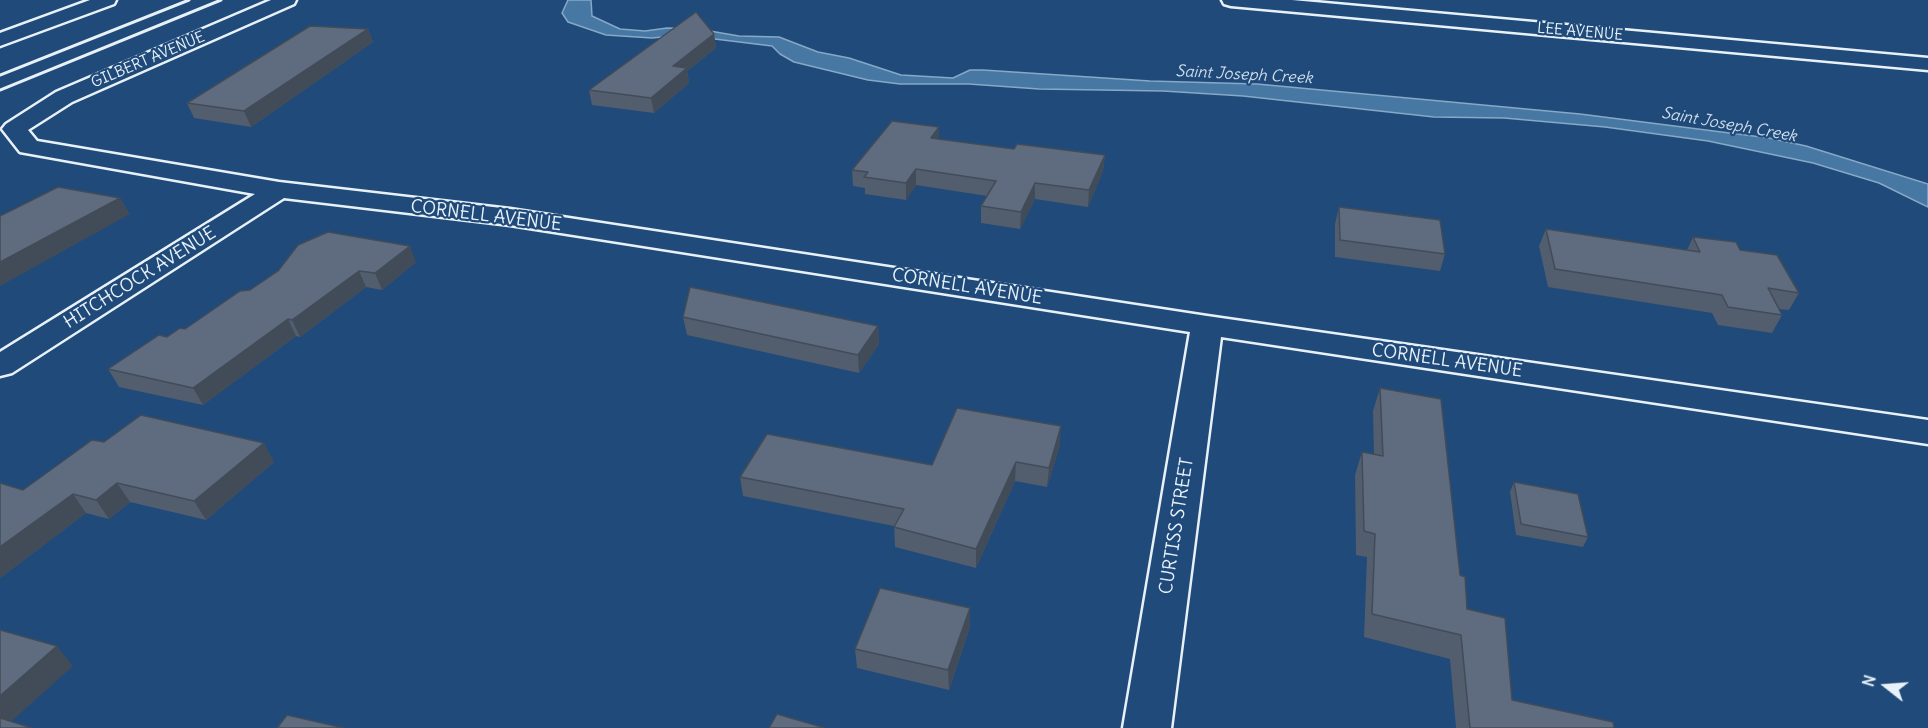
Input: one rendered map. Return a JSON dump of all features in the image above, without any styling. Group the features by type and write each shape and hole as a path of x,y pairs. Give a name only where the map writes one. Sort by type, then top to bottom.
{"street":[{"path":"0,40 107,0"},
{"name":"GILBERT AVENUE","path":"14,129 64,97 286,0"},
{"name":"LEE AVENUE","path":"1231,0 1928,64"},
{"name":"CORNELL AVENUE","path":"14,129 29,147 279,190 521,219 1208,325 1928,432"},
{"name":"HITCHCOCK AVENUE","path":"0,366 279,190"},
{"name":"CURTISS STREET","path":"1147,728 1208,325"}],"water":[{"path":"568,0 591,0 592,16 620,29 645,31 667,28 698,29 739,36 779,37 818,52 849,58 901,75 953,78 970,70 983,70 1150,81 1257,84 1580,114 1769,138 1806,146 1928,184 1928,207 1879,183 1813,163 1708,141 1605,127 1504,118 1434,117 1243,96 1163,91 1039,89 969,84 900,84 868,80 794,62 772,46 682,35 652,38 606,35 568,22 562,13"}],"building":[{"path":"696,12 714,34 673,66 687,68 651,98 589,90"},
{"path":"310,26 368,29 244,111 187,103"},
{"path":"892,121 939,127 931,138 1014,149 1017,144 1105,155 1089,190 1035,183 1021,212 981,206 996,181 916,169 906,183 864,177 868,172 852,170"},
{"path":"58,187 120,198 0,262 0,216"},
{"path":"1339,207 1440,220 1445,254 1340,240"},
{"path":"1546,229 1700,252 1693,237 1736,242 1740,250 1777,255 1799,293 1768,288 1782,315 1728,307 1722,295 1555,269"},
{"path":"328,232 410,246 375,273 359,271 193,388 108,369 159,335 167,337 180,328 185,329 240,291 250,290 278,271 298,245"},
{"path":"690,287 878,326 858,355 683,317"},
{"path":"1380,388 1441,399 1460,575 1465,577 1467,609 1505,618 1512,700 1613,722 1614,728 1470,728 1461,635 1372,614 1375,534 1364,531 1362,452 1383,456"},
{"path":"957,408 1061,426 1049,468 1016,462 976,549 894,527 904,509 740,477 767,434 932,465"},
{"path":"141,415 264,443 194,501 117,483 96,500 73,494 0,547 0,483 23,490 92,440 104,442"},
{"path":"1514,482 1578,494 1588,537 1521,524"},
{"path":"880,588 970,608 948,670 855,649"},
{"path":"0,630 57,646 0,696"},
{"path":"777,714 825,728 769,728"},
{"path":"287,715 344,728 277,728"},
{"path":"0,718 32,728 0,728"}],"railway":[{"path":"0,75 189,0"},
{"path":"0,90 221,0"}],"water label":[{"name":"Saint Joseph Creek","path":"1244,75"},
{"name":"Saint Joseph Creek","path":"1729,125"}]}
